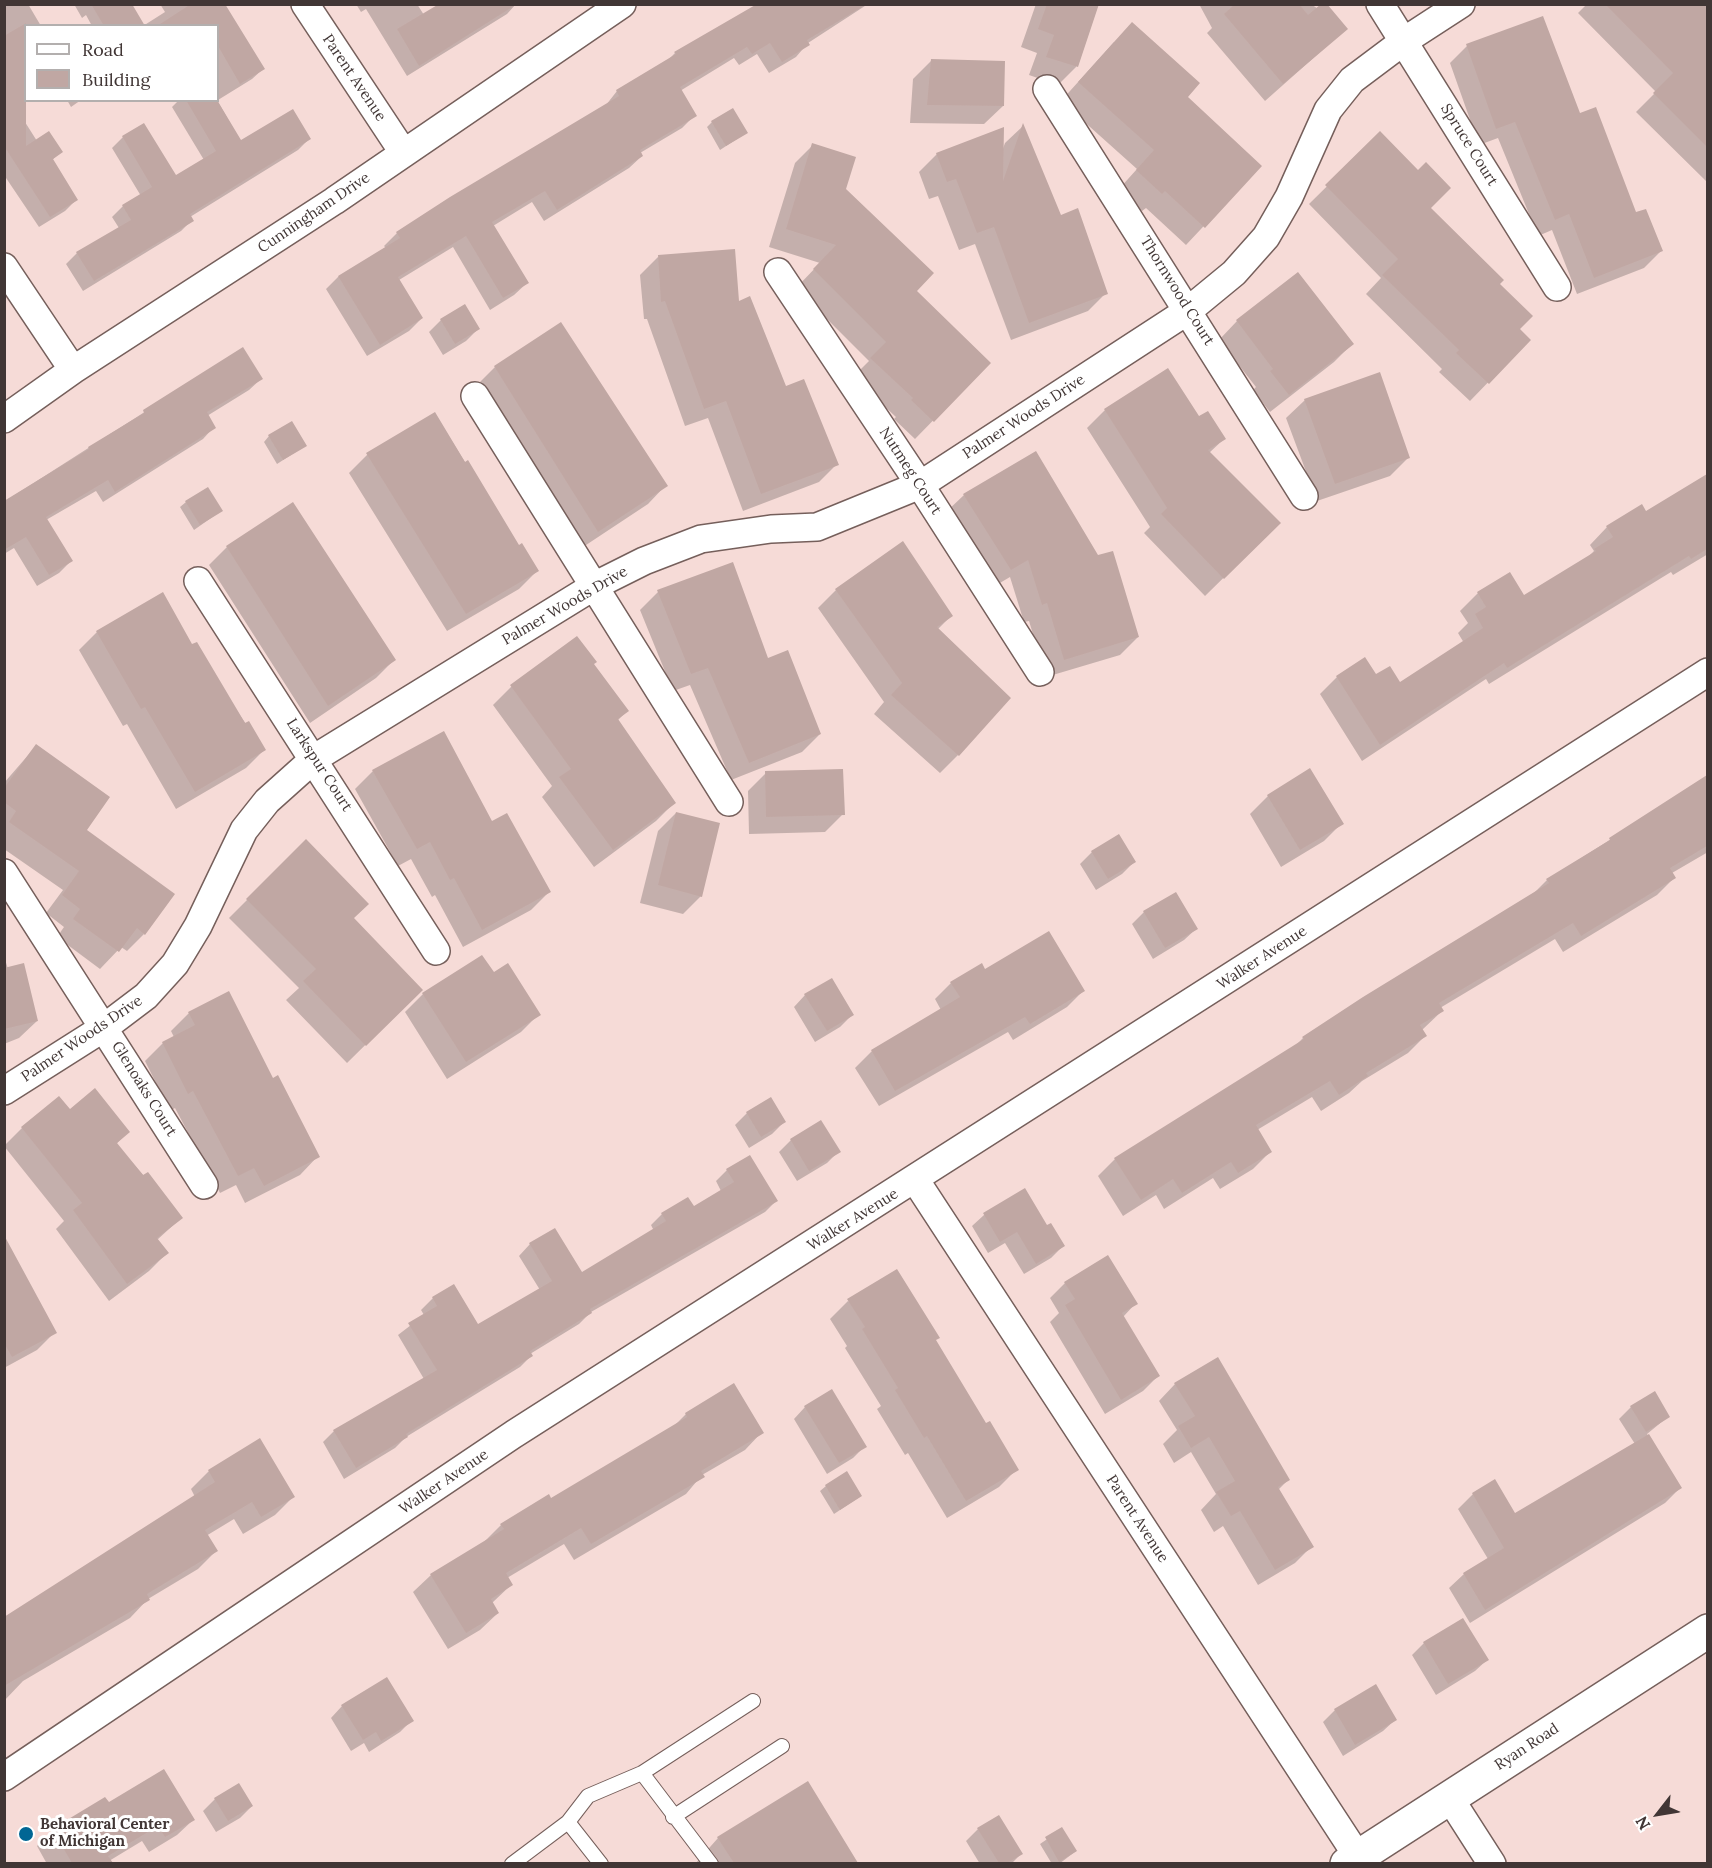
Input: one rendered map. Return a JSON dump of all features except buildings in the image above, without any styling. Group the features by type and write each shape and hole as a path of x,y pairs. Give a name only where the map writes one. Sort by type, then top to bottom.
{"main road":[{"name":"Ryan Road","path":"1353,1860 1707,1631"}],"street":[{"name":"Parent Avenue","path":"305,4 403,152"},
{"name":"Cunningham Drive","path":"4,419 74,370 334,201 622,4"},
{"name":"Spruce Court","path":"1380,4 1557,287"},
{"name":"Palmer Woods Drive","path":"4,1091 105,1027 146,996 175,964 198,926 244,830 267,801 315,758 596,585 644,561 701,538 817,526 920,485 1189,310 1234,273 1266,237 1293,187 1328,110 1352,80 1404,41 1461,4"},
{"name":"Thornwood Court","path":"1047,89 1189,310 1304,496"},
{"path":"4,267 74,370"},
{"name":"Nutmeg Court","path":"778,272 920,485 1040,672"},
{"path":"475,396 596,585 729,802"},
{"name":"Larkspur Court","path":"198,581 315,758 436,951"},
{"name":"Walker Avenue","path":"4,1777 514,1434 916,1181 1707,672"},
{"name":"Glenoaks Court","path":"4,873 105,1027 204,1185"},
{"name":"Parent Avenue","path":"916,1181 1353,1860"},
{"path":"1449,1797 1492,1863"}],"lane":[{"path":"512,1863 568,1822 588,1796 642,1773 753,1701"},
{"path":"673,1817 782,1746"},
{"path":"642,1773 673,1817 711,1863"},
{"path":"568,1822 601,1863"}],"place":[{"name":"Behavioral Center of Michigan","path":"26,1834"}]}
